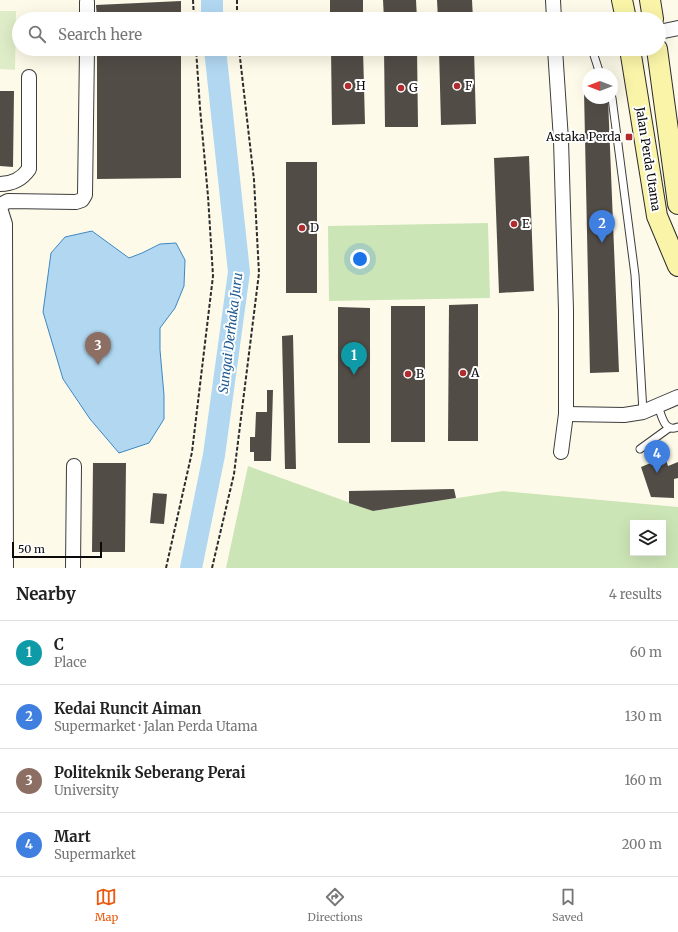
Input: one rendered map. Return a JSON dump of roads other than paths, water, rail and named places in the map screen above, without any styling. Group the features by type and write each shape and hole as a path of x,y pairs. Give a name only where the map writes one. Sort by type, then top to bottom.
{"street":[{"path":"553,0 554,12"},
{"path":"622,0 625,12"},
{"path":"650,0 652,12"},
{"path":"87,2 87,12"},
{"path":"666,31 678,28"},
{"path":"0,205 8,201 76,202 82,200 85,195 86,56"},
{"path":"555,56 561,140 566,310 566,414 561,452"},
{"name":"Jalan Perda Utama","path":"631,56 657,216 678,266"},
{"name":"Jalan Perda Utama","path":"658,56 678,204"},
{"path":"0,184 15,182 23,177 29,169 29,77"},
{"path":"0,208 5,224 6,568"},
{"path":"566,414 624,415 643,412 678,397"},
{"path":"73,568 74,466"}],"lane":[{"path":"594,56 598,68"},
{"path":"613,104 635,275 643,412"},
{"path":"658,406 665,425 674,429 678,427"},
{"path":"640,449 669,428"}],"water":[{"path":"92,231 129,258 160,244 176,243 185,260 184,286 175,308 160,328 164,419 149,443 119,453 90,419 63,379 43,312 51,253 65,237"}],"waterway":[{"name":"Sungai Derhaka Juru","path":"212,0 212,12"},
{"name":"Sungai Derhaka Juru","path":"191,568 214,455 239,272 216,56"}],"place":[{"name":"H","path":"348,86"},
{"name":"F","path":"457,86"},
{"name":"G","path":"401,88"},
{"name":"Astaka Perda","path":"629,137"},
{"name":"E","path":"514,224"},
{"name":"D","path":"302,228"},
{"name":"Kedai Runcit Aiman","path":"602,243"},
{"name":"Politeknik Seberang Perai","path":"98,365"},
{"name":"A","path":"463,373"},
{"name":"B","path":"408,374"},
{"name":"C","path":"354,375"},
{"name":"Mart","path":"657,473"}]}
